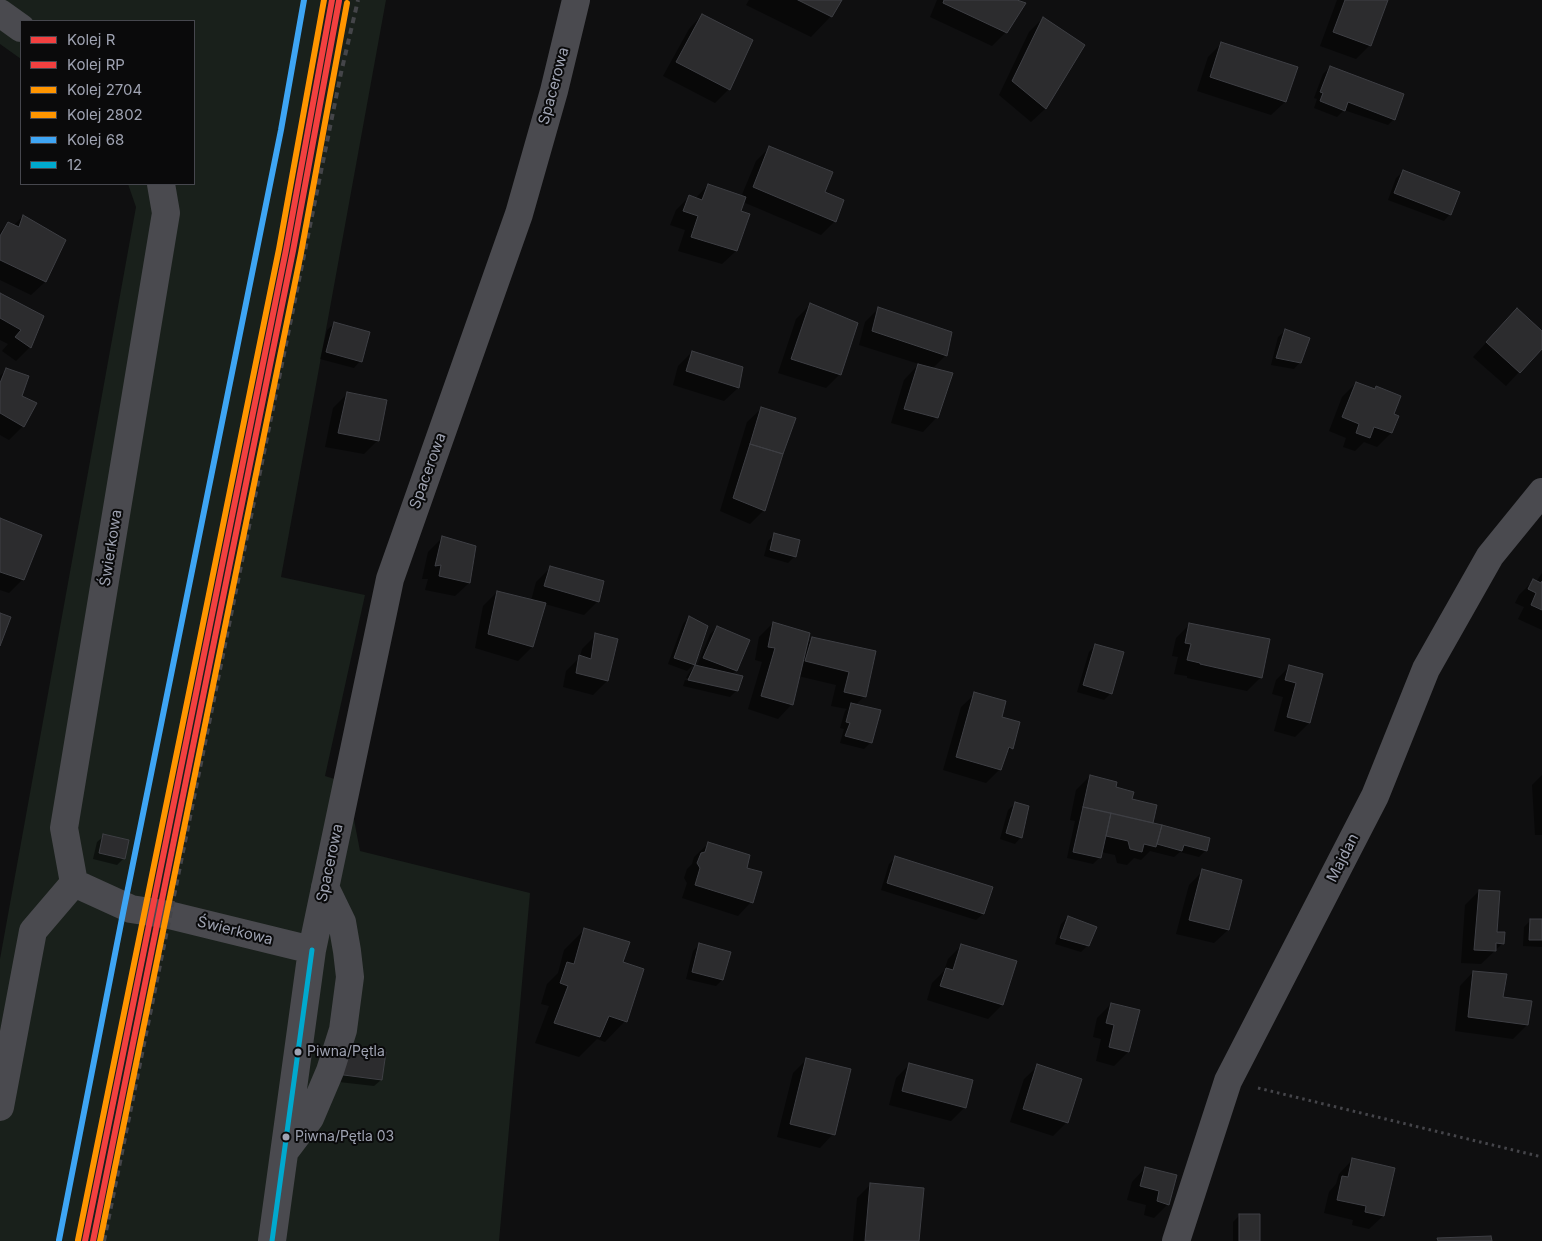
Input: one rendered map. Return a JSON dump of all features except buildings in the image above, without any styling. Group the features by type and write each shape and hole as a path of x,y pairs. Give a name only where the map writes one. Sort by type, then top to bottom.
{"street":[{"name":"Spacerowa","path":"272,1241 312,950 390,579 519,214 554,91 576,0"},
{"path":"0,13 20,27"},
{"name":"Świerkowa","path":"160,185 166,213 64,828 74,883 131,908 169,915 312,950"},
{"name":"Majdan","path":"1176,1241 1228,1081 1375,796 1426,670 1490,556 1542,492"},
{"path":"0,1107 33,931 74,883"},
{"path":"284,1152 310,1118 330,1070 342,1030 350,977 347,951 342,922 325,887"}],"path":[{"path":"1228,1081 1542,1157"}],"shaded area":[{"path":"0,0 386,0 281,577 365,595 325,776 347,783 360,851 530,893 499,1241 0,1241 0,959 136,207 128,185 195,185 195,20 20,20 20,58 0,44"}],"railway":[{"path":"104,1241 341,73 358,0"}],"rail line":[{"name":"68","path":"59,1240 281,130 304,0"},
{"name":"2704","path":"78,1240 279,249 324,0"},
{"name":"R","path":"85,1241 286,250 332,0"},
{"name":"RP","path":"93,1241 293,251 339,1"},
{"name":"2802","path":"100,1241 301,253 347,3"}],"transit line":[{"name":"12","path":"272,1241 312,950"}],"place":[{"name":"Piwna/Pętla","path":"298,1052"},
{"name":"Piwna/Pętla 03","path":"286,1137"}]}
